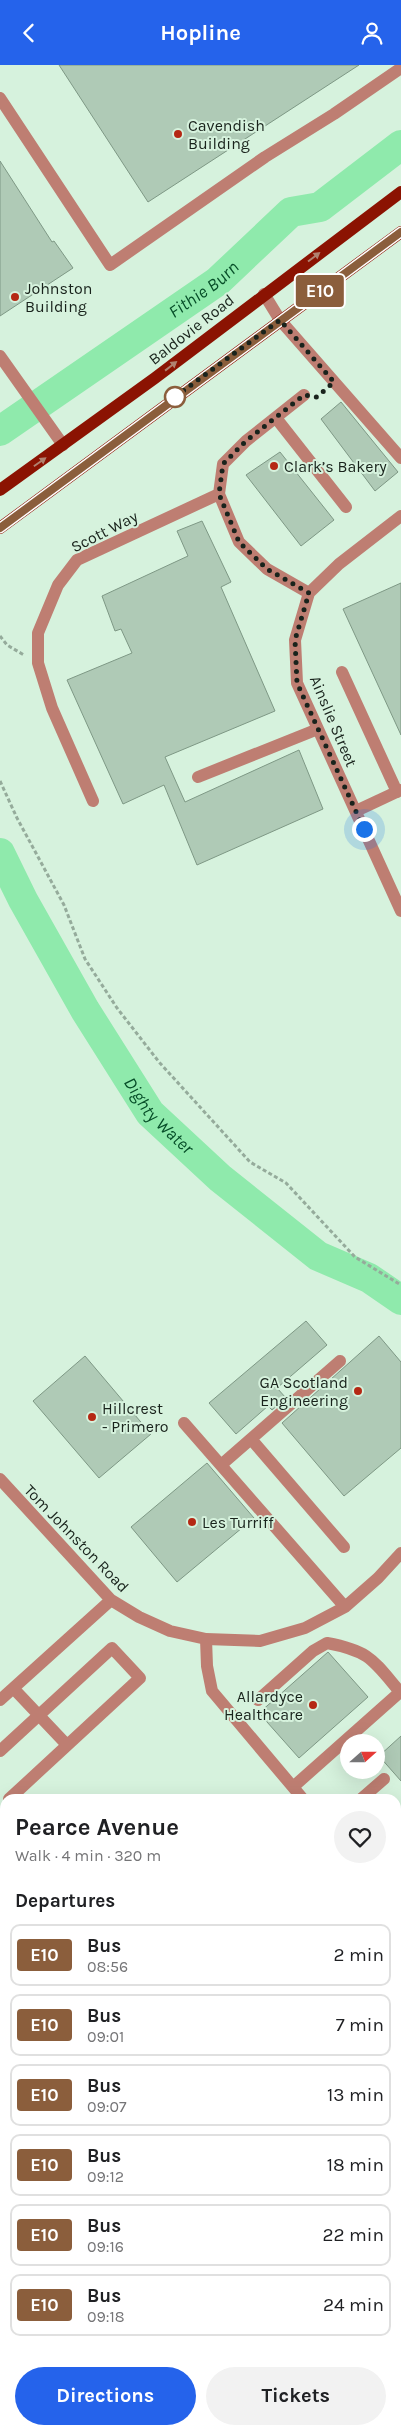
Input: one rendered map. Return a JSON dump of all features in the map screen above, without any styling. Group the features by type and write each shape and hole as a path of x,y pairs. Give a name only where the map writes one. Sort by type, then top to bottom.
{"main road":[{"name":"Baldovie Road","path":"0,490 401,192"},
{"path":"0,528 401,232"}],"street":[{"path":"0,98 110,265 265,157 334,114 401,68"},
{"path":"264,294 280,320 401,458"},
{"path":"0,356 63,445"},
{"path":"304,395 246,441 223,464 219,494 239,542 267,569 309,593"},
{"path":"276,418 346,507"},
{"name":"Scott Way","path":"93,801 52,708 38,663 38,633 58,585 77,560 219,494"},
{"name":"Ainslie Street","path":"401,516 338,564 309,593 295,640 297,683 401,911"},
{"path":"342,672 399,791 356,811"},
{"path":"198,777 318,729"},
{"path":"220,1465 340,1361"},
{"path":"184,1423 345,1607"},
{"path":"251,1439 344,1547"},
{"name":"Tom Johnston Road","path":"0,1479 111,1600 139,1617 170,1631 206,1639 260,1641 305,1628 345,1607 378,1578 401,1553"},
{"path":"0,1700 111,1600"},
{"path":"206,1639 207,1666 212,1691 299,1794"},
{"path":"258,1700 314,1651 326,1643 348,1647 371,1657 401,1691 293,1787"},
{"path":"0,1751 112,1648 140,1678 14,1794"},
{"path":"14,1689 67,1745"},
{"path":"367,1794 384,1779"}],"path":[{"path":"0,636 7,645 38,663"},
{"path":"0,781 17,818 64,905 84,959 159,1062 250,1162 286,1183 355,1257 401,1285"}],"building":[{"name":"Cavendish Building","path":"59,65 359,65 148,202"},
{"path":"0,161 52,242 54,241 73,268 0,316"},
{"path":"341,402 398,472 375,491 321,419"},
{"path":"280,452 334,520 301,546 246,475"},
{"path":"202,521 231,582 221,587 275,711 165,757 185,802 299,750 323,809 197,865 164,785 123,804 67,680 132,653 121,629 115,631 102,596 188,556 177,531"},
{"path":"401,583 401,735 343,609"},
{"path":"306,1321 327,1345 277,1388 286,1398 272,1410 268,1406 236,1434 209,1403"},
{"name":"GA Scotland Engineering","path":"379,1336 401,1362 401,1448 344,1496 282,1423"},
{"name":"Hillcrest - Primero","path":"85,1356 151,1434 99,1478 33,1401"},
{"name":"Les Turriff","path":"207,1463 254,1518 177,1582 131,1527"},
{"name":"Allardyce Healthcare","path":"328,1652 368,1697 299,1758 259,1713"},
{"path":"401,1736 401,1781 385,1763 385,1751"}],"waterway":[{"name":"Fithie Burn","path":"0,431 218,281 291,212 320,207 401,145"},
{"name":"Dighty Water","path":"0,853 23,900 85,1010 150,1113 220,1178 318,1256 369,1278 401,1300"}],"bus line":[{"name":"E10","path":"0,528 264,331 401,232"}],"place":[{"name":"Cavendish Building","path":"178,134"},
{"name":"Johnston Building","path":"15,297"},
{"name":"Clark’s Bakery","path":"274,466"},
{"name":"GA Scotland Engineering","path":"358,1391"},
{"name":"Hillcrest - Primero","path":"92,1417"},
{"name":"Les Turriff","path":"192,1522"},
{"name":"Allardyce Healthcare","path":"313,1705"}],"route":[{"path":"175,397 172,399 280,320 334,382 317,397 304,395 246,441 223,464 219,494 239,542 267,569 309,593 295,640 297,683 364,829"}]}
